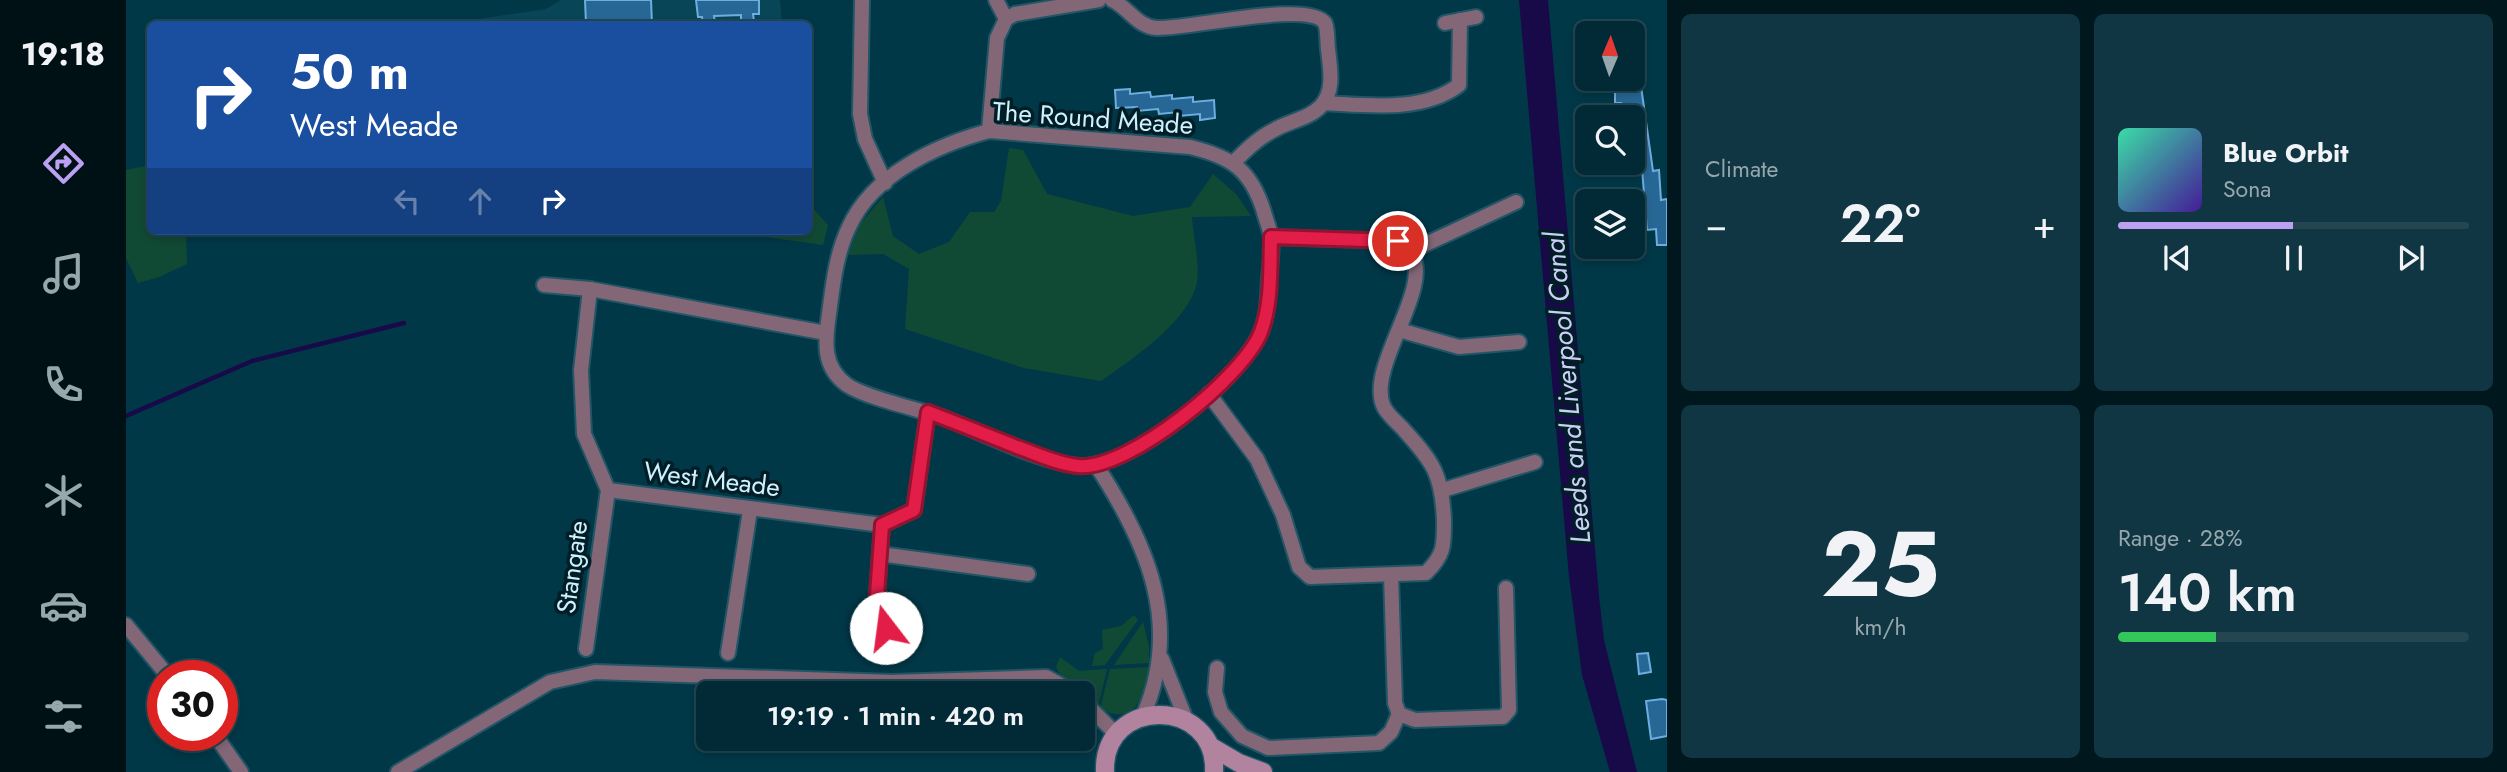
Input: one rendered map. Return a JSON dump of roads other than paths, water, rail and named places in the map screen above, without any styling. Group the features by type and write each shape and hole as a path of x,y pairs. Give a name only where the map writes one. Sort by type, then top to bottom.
{"main road":[{"path":"1105,772 1106,755 1116,734 1128,723 1143,716 1163,713 1188,722 1203,735 1210,746 1214,772"},
{"path":"1210,746 1239,763 1263,772"}],"street":[{"path":"862,0 860,114 865,139 885,183"},
{"path":"996,0 1006,19"},
{"path":"989,131 998,38 1006,19 1014,14 1099,0"},
{"path":"1117,1 1141,22 1158,28 1253,4 1308,7 1318,13 1325,23 1330,85 1324,103 1314,113 1277,128 1255,141 1233,163"},
{"path":"1445,23 1476,17"},
{"path":"1324,103 1392,106 1444,96 1459,85 1460,20"},
{"name":"The Round Meade","path":"989,131 1190,147 1214,153 1233,163 1247,176 1257,191 1271,237 1267,315 1260,335 1240,363 1209,394 1134,451 1096,465 1079,467 1055,461 928,412 852,388 830,367 826,349 835,270 849,226 864,204 885,183 943,145 989,131"},
{"path":"1411,251 1516,202"},
{"path":"1209,394 1257,459 1283,515 1298,567 1310,577 1426,573 1438,561 1444,547 1443,490 1429,459 1383,406 1381,389 1383,370 1413,290 1415,270 1411,251 1398,241 1370,238 1271,237"},
{"path":"544,285 590,289 827,333"},
{"name":"West Meade","path":"590,289 581,370 584,434 607,491 882,525"},
{"path":"1399,330 1459,347 1519,342"},
{"path":"883,655 886,628 877,595 882,525 914,510 928,412"},
{"path":"1443,490 1535,462"},
{"path":"1096,465 1132,525 1149,563 1166,675 1188,722"},
{"name":"Stangate","path":"586,649 607,491"},
{"path":"728,653 750,510"},
{"path":"880,554 1028,574"},
{"path":"1217,668 1215,692 1221,712 1242,736 1268,748 1379,743 1391,732 1399,714 1395,703 1391,575"},
{"path":"1399,714 1415,720 1503,717 1509,710 1506,588"},
{"path":"126,625 155,660"},
{"path":"1143,716 1151,697 1161,654"},
{"path":"398,772 550,682 595,672 892,681 1046,677 1053,681"},
{"path":"1095,713 1116,734"},
{"path":"226,751 241,772"}],"water":[{"name":"Leeds and Liverpool Canal","path":"1519,0 1548,0 1604,640 1637,772 1610,772 1582,675 1569,577"}],"waterway":[{"path":"126,416 252,361 404,323"}]}
